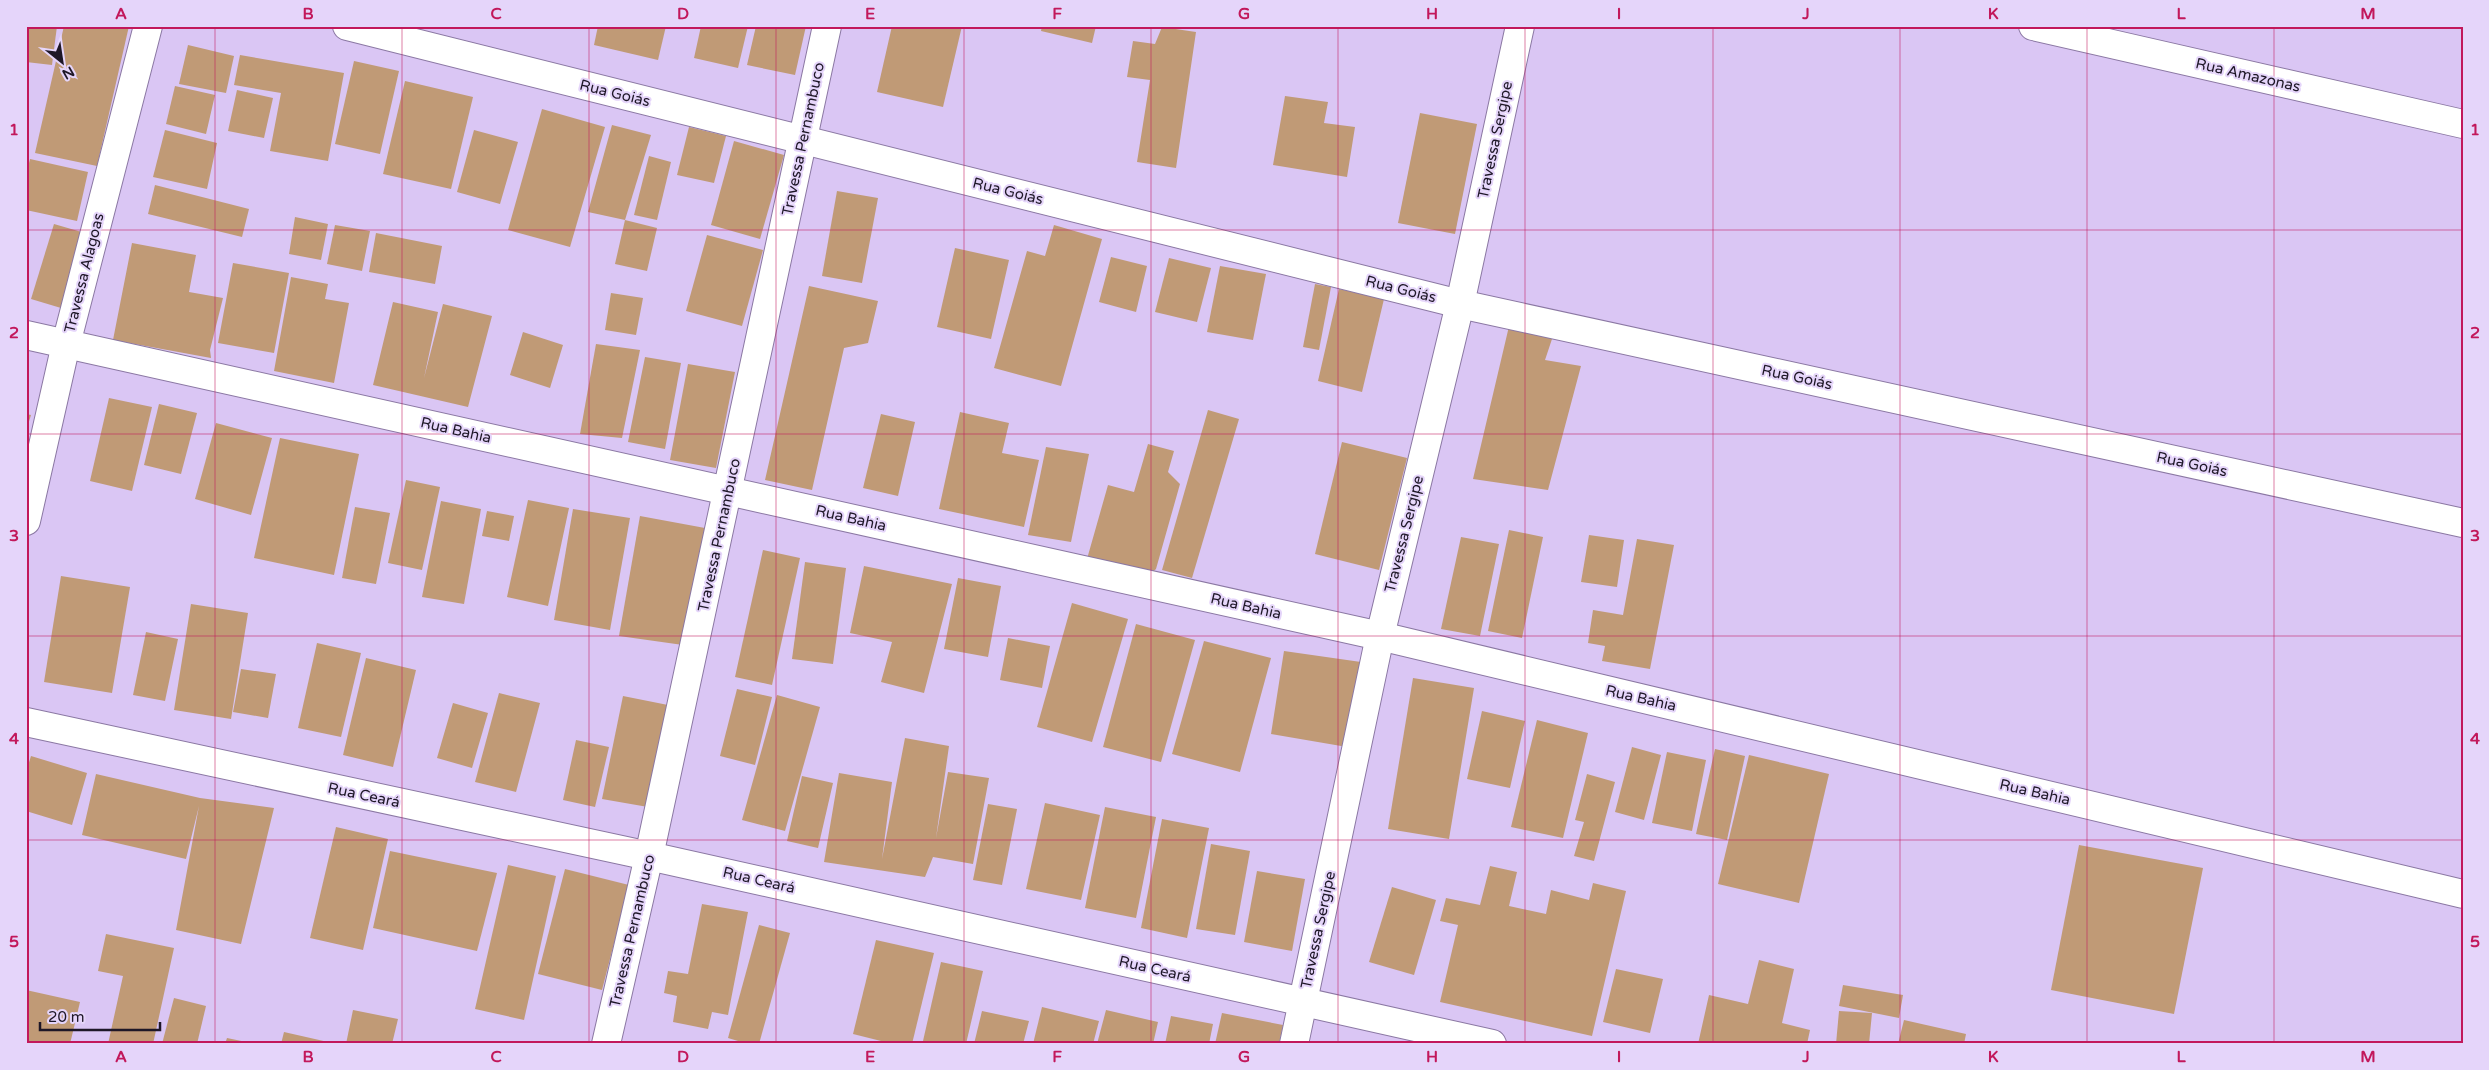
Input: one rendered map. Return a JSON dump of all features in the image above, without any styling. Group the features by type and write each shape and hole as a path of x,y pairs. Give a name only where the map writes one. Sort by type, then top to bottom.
{"street":[{"name":"Travessa Alagoas","path":"26,521 66,344 148,26"},
{"name":"Rua Goiás","path":"347,26 1460,304 2463,523"},
{"name":"Travessa Pernambuco","path":"606,1044 649,856 827,26"},
{"name":"Travessa Sergipe","path":"1294,1044 1380,636 1460,304 1520,26"},
{"name":"Rua Amazonas","path":"2033,26 2463,124"},
{"name":"Rua Bahia","path":"26,335 1380,636 2463,894"},
{"name":"Rua Ceará","path":"26,722 649,856 1492,1044"}],"building":[{"path":"26,26 57,26 52,65 26,62"},
{"path":"64,26 129,26 97,166 35,153"},
{"path":"598,26 666,26 658,60 594,45"},
{"path":"701,26 748,26 738,68 694,58"},
{"path":"756,26 806,26 795,75 747,65"},
{"path":"892,26 962,26 943,107 877,92"},
{"path":"1042,26 1096,26 1092,43 1041,31"},
{"path":"1162,27 1196,32 1176,168 1137,162 1150,80 1127,77 1133,41 1155,44"},
{"path":"188,45 234,56 226,93 179,84"},
{"path":"240,55 344,73 328,161 270,151 281,93 234,85"},
{"path":"354,61 399,71 380,154 335,144"},
{"path":"405,81 473,97 451,189 383,174"},
{"path":"175,86 215,95 206,134 166,124"},
{"path":"237,90 273,98 264,138 228,131"},
{"path":"1285,96 1328,102 1324,123 1355,127 1347,177 1273,165"},
{"path":"542,109 605,127 570,247 508,230"},
{"path":"1420,113 1477,124 1455,234 1398,223"},
{"path":"612,125 651,135 625,220 588,212"},
{"path":"689,127 726,136 714,183 677,175"},
{"path":"165,130 217,143 207,189 153,177"},
{"path":"474,130 518,142 500,204 457,192"},
{"path":"734,141 784,155 760,239 711,225"},
{"path":"649,156 671,162 657,220 634,215"},
{"path":"30,159 88,172 77,221 26,210 26,175"},
{"path":"155,185 249,209 242,237 148,214"},
{"path":"837,191 878,198 862,283 822,276"},
{"path":"295,217 328,224 321,260 289,254"},
{"path":"625,220 657,228 647,271 615,264"},
{"path":"54,224 85,233 61,308 31,299"},
{"path":"335,225 370,231 362,271 327,264"},
{"path":"1054,225 1102,239 1061,386 994,368 1027,251 1045,256"},
{"path":"376,233 442,246 435,284 369,272"},
{"path":"707,235 763,250 742,326 686,311"},
{"path":"132,243 196,255 189,292 223,298 210,350 211,358 113,340"},
{"path":"955,248 1009,260 991,339 937,327"},
{"path":"1111,257 1147,266 1136,312 1099,302"},
{"path":"1169,258 1211,268 1197,322 1155,312"},
{"path":"233,263 289,273 274,353 218,343"},
{"path":"1220,266 1266,274 1253,340 1207,332"},
{"path":"291,277 328,284 325,299 349,303 334,383 274,371"},
{"path":"1315,284 1331,287 1319,350 1303,347"},
{"path":"809,286 878,301 868,343 844,348 812,490 765,480"},
{"path":"1339,289 1384,299 1362,392 1318,381"},
{"path":"611,293 643,298 636,335 605,330"},
{"path":"393,302 438,312 424,378 443,304 492,316 468,407 373,385"},
{"path":"1510,322 1554,333 1545,360 1581,366 1548,490 1473,479"},
{"path":"523,332 563,345 550,388 510,375"},
{"path":"596,344 640,350 622,438 580,434"},
{"path":"645,357 681,363 665,449 628,442"},
{"path":"688,364 735,372 716,468 670,460"},
{"path":"109,398 152,407 132,491 90,481"},
{"path":"159,404 197,413 181,474 144,465"},
{"path":"1208,410 1239,419 1192,578 1162,570"},
{"path":"960,412 1009,423 1002,453 1039,460 1024,527 939,509"},
{"path":"26,414 31,415 27,428 26,428"},
{"path":"881,414 915,422 898,496 863,488"},
{"path":"216,423 272,438 251,515 195,499"},
{"path":"280,438 359,454 334,575 254,558"},
{"path":"1342,442 1407,458 1379,570 1315,554"},
{"path":"1148,444 1174,451 1168,472 1180,484 1156,569 1148,576 1087,559 1108,485 1134,492"},
{"path":"1046,447 1089,454 1071,542 1028,535"},
{"path":"406,480 440,487 422,570 388,563"},
{"path":"528,500 569,508 548,606 507,597"},
{"path":"441,501 481,509 464,604 422,597"},
{"path":"355,507 390,513 376,584 342,578"},
{"path":"573,509 630,518 610,630 554,620"},
{"path":"487,511 514,516 509,541 482,536"},
{"path":"640,516 705,528 683,645 619,636"},
{"path":"1509,530 1543,537 1522,638 1488,631"},
{"path":"1589,535 1624,540 1617,587 1581,582"},
{"path":"1461,537 1499,544 1480,636 1441,629"},
{"path":"1637,539 1674,545 1650,669 1602,661 1605,646 1588,643 1593,610 1623,615"},
{"path":"763,550 800,558 772,685 735,677"},
{"path":"805,562 846,568 833,664 792,659"},
{"path":"864,566 952,584 924,693 881,682 892,642 850,633"},
{"path":"61,576 130,587 112,693 44,682"},
{"path":"958,578 1001,586 988,657 944,649"},
{"path":"1072,603 1128,619 1092,742 1037,727"},
{"path":"191,604 248,613 231,719 174,710"},
{"path":"1136,624 1195,640 1161,762 1103,747"},
{"path":"146,632 178,639 165,701 133,695"},
{"path":"1008,638 1050,646 1042,688 1000,680"},
{"path":"1204,641 1271,658 1240,772 1172,754"},
{"path":"317,643 361,653 341,737 298,728"},
{"path":"1284,651 1361,662 1347,747 1271,734"},
{"path":"366,658 416,670 393,767 343,755"},
{"path":"241,669 276,674 268,718 233,712"},
{"path":"1413,678 1474,688 1449,839 1388,829"},
{"path":"737,689 772,697 755,765 720,756"},
{"path":"499,693 540,703 516,792 475,782"},
{"path":"777,695 820,707 785,831 742,820"},
{"path":"623,696 668,705 648,807 602,799"},
{"path":"453,703 488,713 472,768 437,758"},
{"path":"1482,711 1525,721 1510,788 1467,779"},
{"path":"1537,720 1588,733 1563,838 1511,827"},
{"path":"905,738 949,746 936,838 948,772 989,778 973,864 933,857 925,877 824,862 839,773 892,782 882,859"},
{"path":"576,740 609,747 595,807 563,800"},
{"path":"1632,747 1661,755 1644,820 1615,812"},
{"path":"1715,749 1745,756 1727,840 1696,834"},
{"path":"1667,752 1706,760 1692,831 1652,823"},
{"path":"1749,755 1829,774 1799,903 1718,884"},
{"path":"31,756 87,773 72,825 26,811 26,772"},
{"path":"96,774 200,798 274,808 241,944 176,930 199,806 186,859 82,835"},
{"path":"1587,774 1615,782 1594,861 1574,856 1584,822 1575,820"},
{"path":"802,776 833,783 818,848 787,841"},
{"path":"1045,803 1100,815 1081,900 1026,889"},
{"path":"988,804 1017,809 1002,885 973,880"},
{"path":"1105,807 1156,817 1136,918 1085,908"},
{"path":"1162,819 1209,828 1187,938 1141,928"},
{"path":"336,827 388,839 363,950 310,938"},
{"path":"1211,844 1250,851 1235,935 1196,929"},
{"path":"2079,845 2203,868 2174,1014 2051,990"},
{"path":"390,851 497,873 477,951 373,928"},
{"path":"508,865 556,876 524,1020 475,1009"},
{"path":"1490,866 1517,872 1509,906 1546,914 1551,890 1589,900 1593,883 1626,891 1592,1036 1440,1002 1458,925 1440,921 1446,898 1480,905"},
{"path":"565,869 629,885 602,990 538,974"},
{"path":"1257,871 1305,879 1292,951 1244,942"},
{"path":"1392,887 1436,900 1414,975 1369,962"},
{"path":"702,904 748,912 728,1015 712,1012 708,1029 673,1022 677,996 664,993 668,971 688,974"},
{"path":"759,925 790,933 759,1044 748,1044 728,1038"},
{"path":"106,934 174,948 153,1044 108,1044 123,976 98,971"},
{"path":"876,940 934,953 912,1044 893,1044 853,1034"},
{"path":"1759,960 1794,969 1782,1023 1810,1030 1807,1044 1698,1044 1709,995 1748,1004"},
{"path":"941,962 983,971 966,1044 934,1044 923,1041"},
{"path":"1616,969 1663,979 1650,1033 1603,1022"},
{"path":"1843,985 1903,995 1899,1018 1839,1006"},
{"path":"26,990 80,1002 70,1044 26,1044"},
{"path":"174,998 206,1006 197,1044 162,1044"},
{"path":"1042,1007 1099,1021 1093,1044 1033,1044"},
{"path":"353,1010 398,1019 392,1044 346,1044"},
{"path":"1106,1010 1158,1022 1153,1044 1097,1044"},
{"path":"982,1011 1029,1021 1023,1044 974,1044"},
{"path":"1839,1011 1872,1013 1869,1044 1836,1044"},
{"path":"1222,1013 1283,1025 1279,1044 1215,1044"},
{"path":"1171,1016 1213,1024 1209,1044 1165,1044"},
{"path":"1904,1020 1966,1034 1964,1044 1898,1044"},
{"path":"284,1032 328,1042 328,1044 281,1044"},
{"path":"227,1038 251,1043 251,1044 225,1044"}]}
